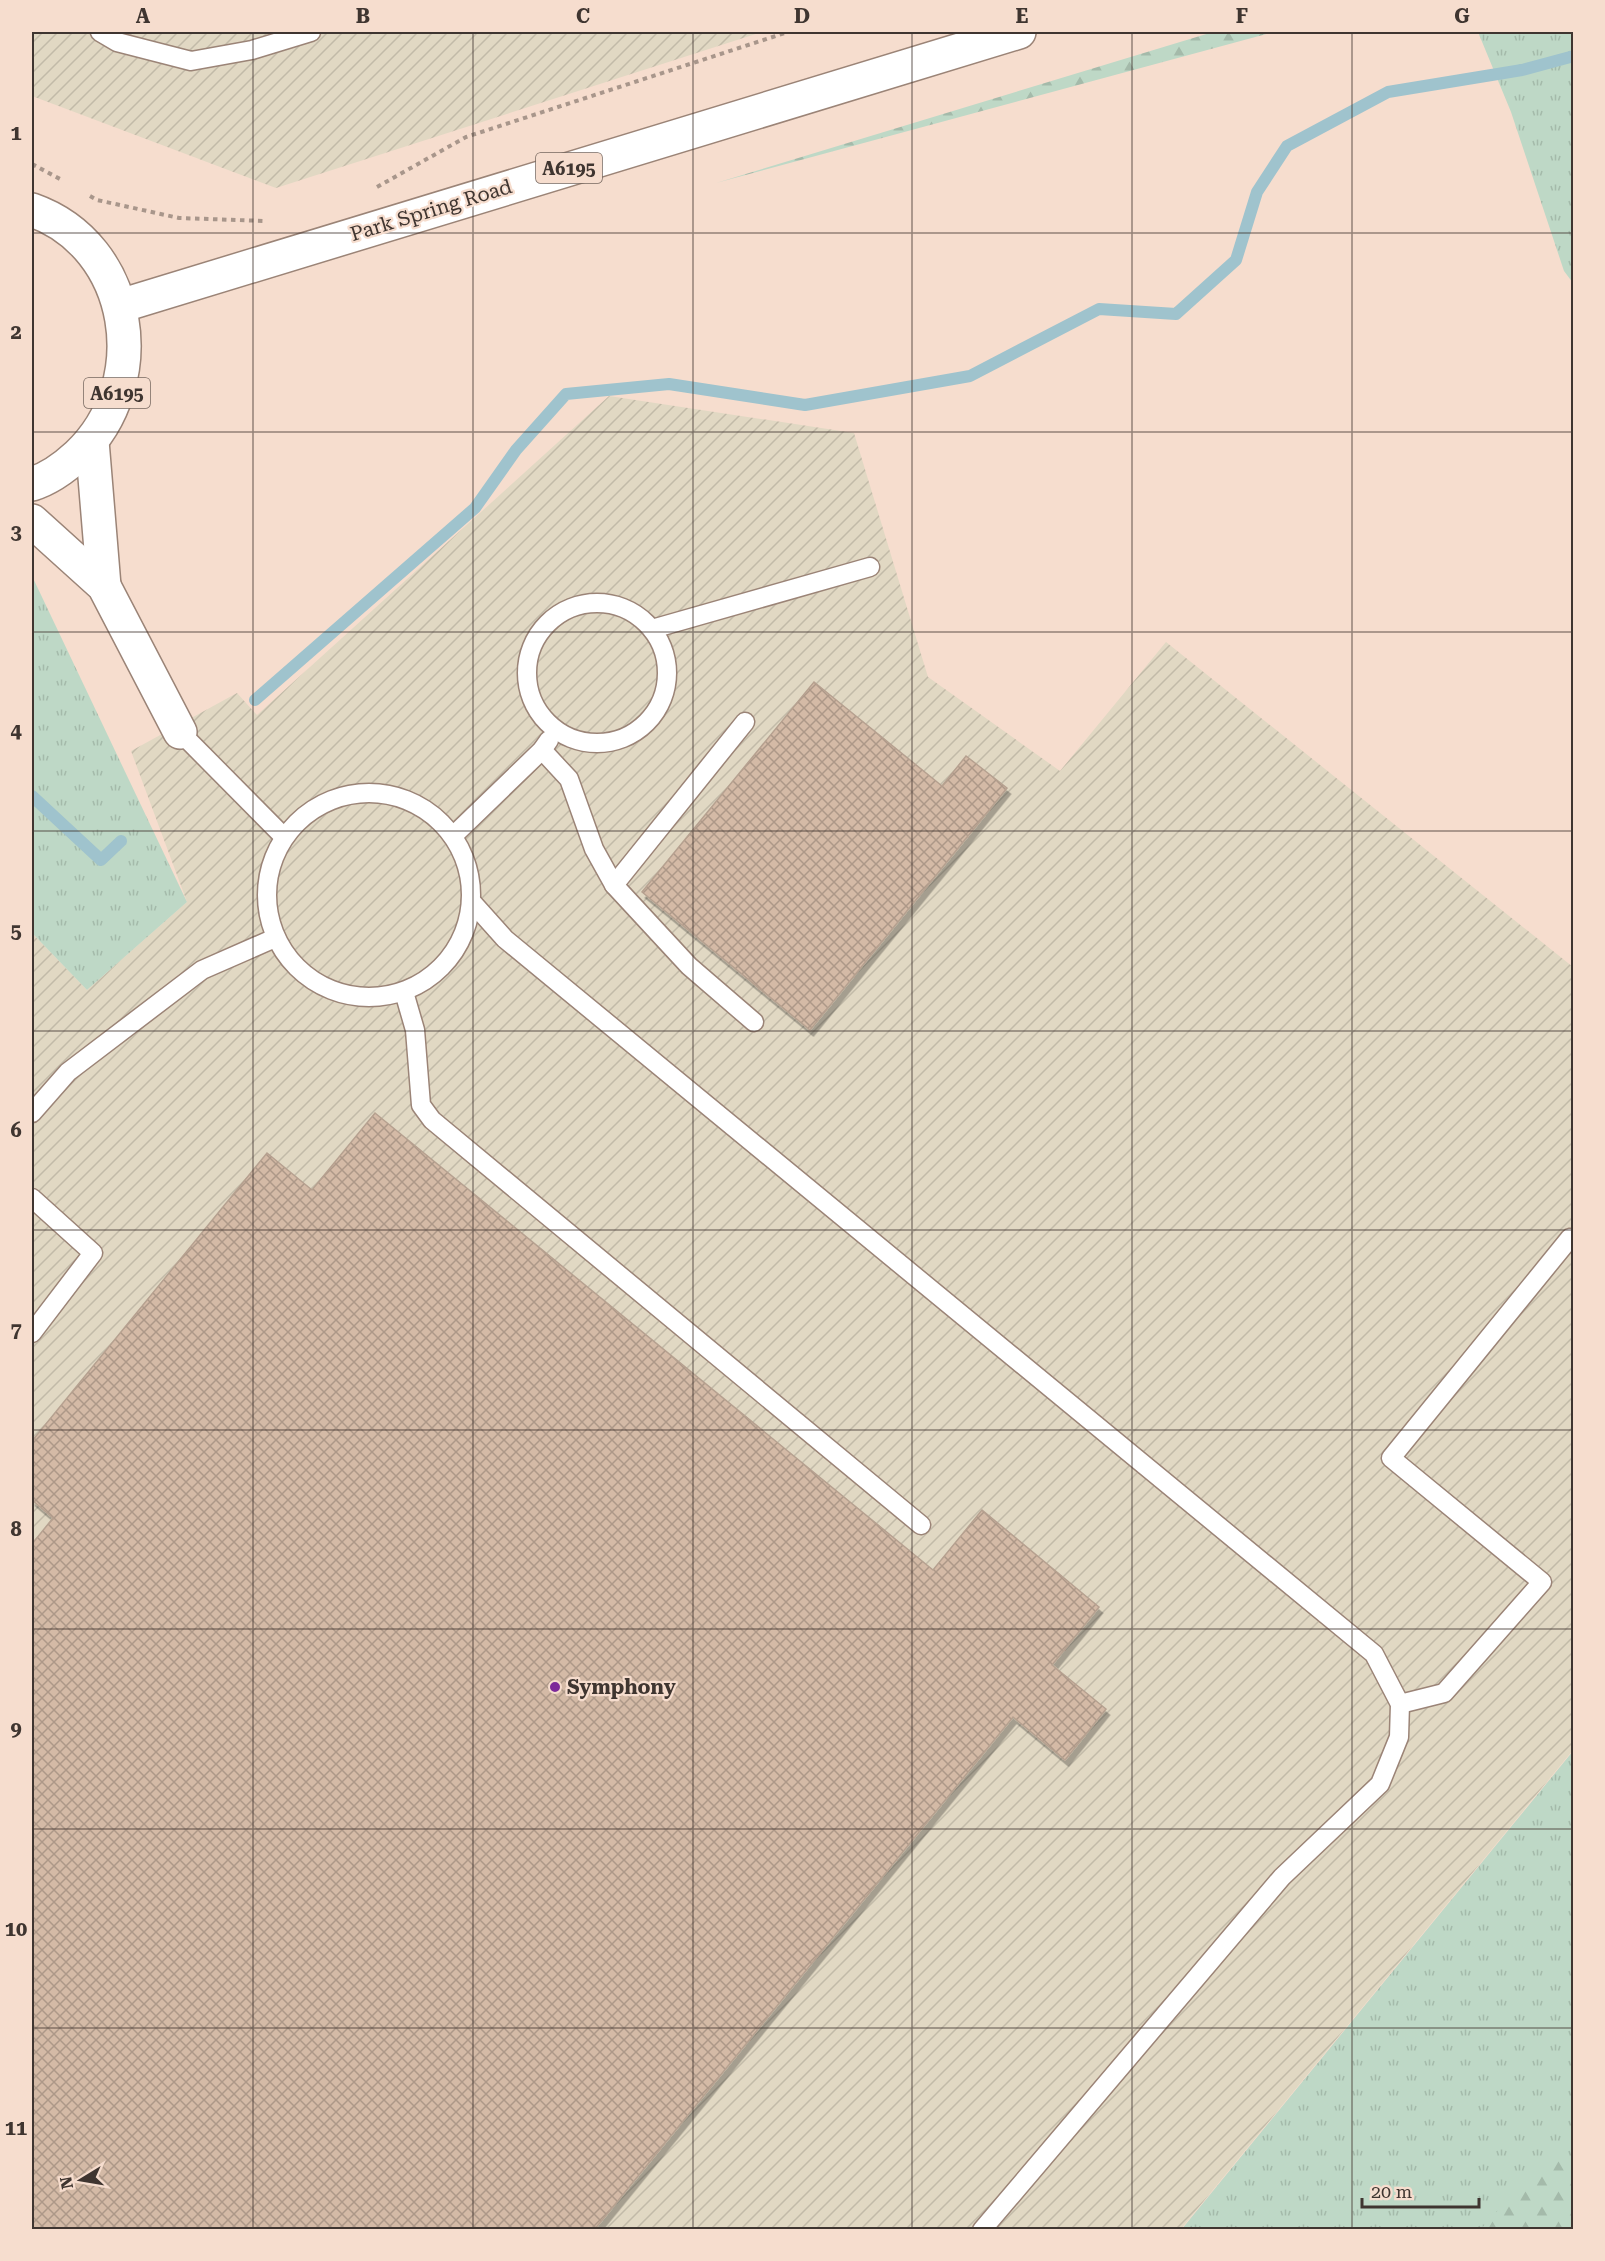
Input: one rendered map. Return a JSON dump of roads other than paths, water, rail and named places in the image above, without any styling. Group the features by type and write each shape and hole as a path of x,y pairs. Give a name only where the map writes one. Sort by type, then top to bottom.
{"main road":[{"name":"Park Spring Road","path":"120,306 1019,32"},
{"name":"A6195","path":"32,210 45,215 78,238 103,269 120,306 125,341 122,376 111,411 92,441 66,465 32,484"},
{"path":"92,441 104,586"},
{"path":"32,521 104,586 180,732"}],"lane":[{"path":"100,32 117,42 191,61 252,50 311,32"},
{"path":"652,629 870,567"},
{"path":"594,603 615,605 636,614 652,629 663,651 668,676 662,701 649,722 628,737 604,744 579,742 556,731 540,716 530,697 526,675 529,654 538,634 553,618 572,607 594,603"},
{"path":"614,885 745,722"},
{"path":"453,836 542,750 556,731"},
{"path":"180,732 284,837"},
{"path":"542,750 569,780 594,849 614,885 689,966 754,1022"},
{"path":"368,792 401,797 430,812 453,836 468,867 471,901 465,930 451,956 430,978 404,992 366,998 329,990 297,969 275,938 267,904 269,869 284,837 306,813 335,798 368,792"},
{"path":"471,901 515,946 1374,1654 1400,1704 1399,1737 1380,1784 1282,1877 982,2229"},
{"path":"32,1113 68,1072 202,969 275,938"},
{"path":"404,992 415,1030 421,1106 432,1120 921,1525"},
{"path":"32,1198 93,1253 32,1333"},
{"path":"1400,1704 1444,1693 1542,1582 1391,1458 1570,1238 1574,1241"}],"waterway":[{"path":"255,700 475,508 516,450 566,394 669,384 805,405 970,376 1099,309 1176,314 1236,260 1257,192 1287,146 1388,92 1522,70 1574,56"},
{"path":"32,796 101,860 121,841"}],"place":[{"name":"Symphony","path":"555,1687"}]}
